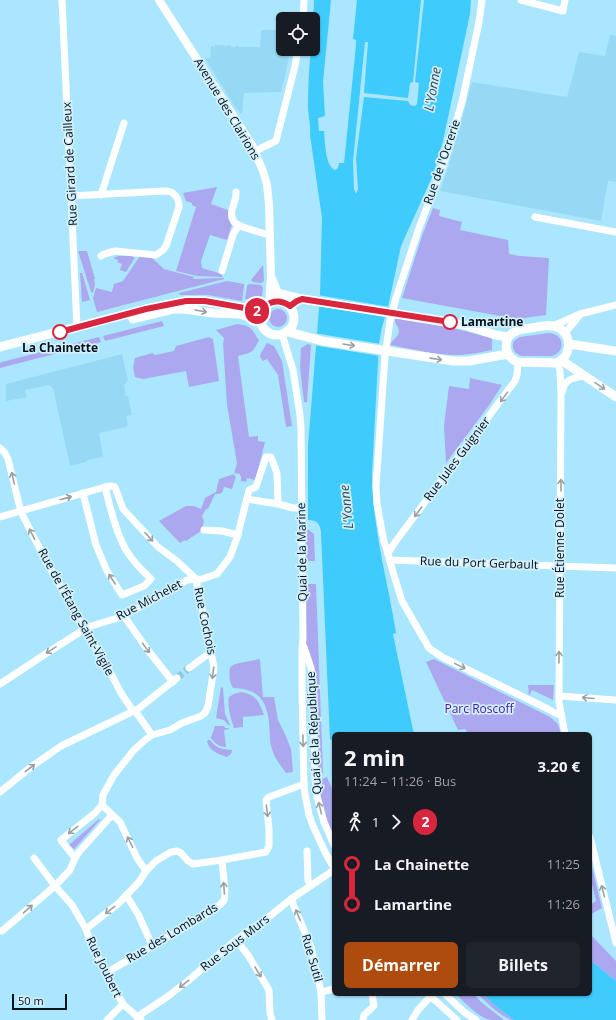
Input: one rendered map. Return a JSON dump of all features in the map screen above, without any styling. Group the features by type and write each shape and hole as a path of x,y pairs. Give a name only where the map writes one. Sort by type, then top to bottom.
{"main road":[{"path":"508,336 496,335 464,325 282,294 277,301 266,306 262,311 261,316 261,321 264,327 268,332 275,334 285,333 311,337 322,341 398,353 453,361 469,361 508,354"},
{"path":"280,298 290,306 294,314 293,324 285,333"},
{"path":"290,306 297,301 306,299"},
{"path":"0,347 146,309 186,301 205,301 262,311"},
{"path":"0,352 174,309 213,313 235,313 261,321"},
{"path":"553,326 560,328 565,333 569,344 566,354 560,361 551,363 517,362 511,359 506,349 508,336 519,330 553,326"},
{"path":"569,344 616,351"},
{"path":"560,361 616,397"}],"street":[{"name":"Rue Girard de Cailleux","path":"62,0 77,327"},
{"name":"Avenue des Clairions","path":"159,0 252,145 263,171 267,185 270,235 271,276 269,304"},
{"path":"303,12 304,0"},
{"name":"Rue de l'Ocrerie","path":"482,0 479,22 462,102 447,153 419,228 390,321 385,356 376,486 377,504 384,542 402,600 429,648 442,657 492,682 557,714 560,713"},
{"path":"521,0 563,11 566,0"},
{"path":"255,151 276,141 297,56"},
{"path":"101,195 124,123"},
{"path":"71,196 169,191 174,193 177,197 179,207 166,246 160,253 156,255 114,252 101,256"},
{"path":"236,192 237,195 232,212 234,222 238,226 270,235"},
{"path":"535,217 616,232"},
{"path":"222,271 234,232 238,226"},
{"name":"Avenue des Clairions","path":"271,276 280,298"},
{"path":"553,326 580,314 616,305"},
{"path":"565,333 580,314"},
{"name":"Quai de la Marine","path":"285,333 293,370 300,415 302,508 303,773"},
{"name":"Rue Étienne Dolet","path":"560,361 559,696 560,713 565,732"},
{"name":"Rue Jules Guignier","path":"389,556 396,541 515,382 517,376 517,362"},
{"path":"561,394 567,381 584,376"},
{"name":"Rue de l'Étang Saint-Vigile","path":"0,448 8,459 21,511 45,559 121,693 152,735"},
{"path":"204,530 222,531 238,535 249,490 256,487 266,456 271,457 277,473 278,504"},
{"path":"0,517 105,487 125,548 137,565 151,579 144,586 122,595 107,571 96,546 83,494"},
{"name":"Rue Cochois","path":"105,487 114,487 123,509 158,547 177,561 196,580 212,652 214,668 208,706 205,713 201,716 182,722 170,730 152,735"},
{"path":"247,499 293,508 302,508"},
{"name":"Rue Michelet","path":"0,684 88,627 124,616 187,580 202,579 218,574 230,557 238,535"},
{"name":"Rue du Port Gerbault","path":"389,556 616,568"},
{"path":"0,792 30,767 61,746 133,711 175,680 147,649 124,616"},
{"name":"Quai de la République","path":"303,644 311,668 313,681 315,779 317,796 324,822 332,840"},
{"path":"189,668 212,652"},
{"path":"559,696 616,700"},
{"path":"75,858 61,840 95,813 102,805 103,795 114,775 134,750 152,735"},
{"name":"Quai de la République","path":"303,773 306,803 312,826 332,865"},
{"path":"86,929 119,903 156,862 171,852 179,852 183,854 190,863 196,863 266,852 269,846 269,829 266,800 269,797 304,784"},
{"path":"102,805 120,822 137,858 146,872"},
{"path":"0,931 2,931 55,886 70,870 79,852 112,815"},
{"path":"592,845 616,943"},
{"path":"307,850 308,881 311,885"},
{"name":"Rue Joubert","path":"34,858 55,886 72,905 86,929 91,944 123,1004 139,1018"},
{"name":"Rue des Lombards","path":"106,973 152,945 202,918 222,902 225,899 225,892 222,860"},
{"name":"Rue Sous Murs","path":"139,1018 189,980 236,940 332,870"},
{"path":"126,895 138,914 152,945"},
{"name":"Rue Sutil","path":"291,899 311,947 321,992 322,1020"},
{"path":"236,940 248,955 269,990 270,1013 272,1020"},
{"path":"321,992 332,989"},
{"path":"363,1020 364,1015 374,1006 372,996"},
{"path":"412,1020 429,996"},
{"path":"431,996 457,1020"},
{"path":"447,996 464,1012 476,1020"},
{"path":"107,1020 123,1004"}],"shaded area":[{"path":"261,30 276,30 276,56 289,56 281,92 244,93 242,115 235,107 205,58 210,58 211,46 215,47 215,45 231,45 231,47 260,47"},
{"path":"610,35 616,36 616,182 608,181 601,221 440,191 449,165 472,82 567,97 579,52 605,56"},
{"path":"122,354 128,380 124,385 132,415 126,416 128,424 126,427 99,433 103,457 70,466 53,388 49,385 25,390 27,397 6,401 6,384"}],"green space":[{"path":"217,187 211,204 228,210 228,218 232,225 227,240 210,235 201,261 202,268 222,274 222,277 197,276 176,271 196,207 192,205 192,203 186,201 183,193"},
{"path":"433,208 440,210 439,216 462,222 460,230 508,240 509,254 549,258 546,315 517,319 402,298 422,236"},
{"path":"78,251 87,251 95,279 93,293 91,292"},
{"path":"118,256 134,257 126,272 120,270 122,264 113,258"},
{"path":"140,256 151,257 164,269 194,277 193,279 224,279 97,312 93,298 96,288 112,292 114,284 123,281"},
{"path":"263,265 264,281 261,283 253,282 251,280"},
{"path":"80,273 82,273 90,300 82,302"},
{"path":"227,281 244,284 242,301 208,295 180,295 179,293"},
{"path":"249,284 261,285 263,288 262,296 250,300 245,299 247,286"},
{"path":"274,309 282,309 287,314 285,325 282,327 274,327 269,322 269,314"},
{"path":"395,318 453,328 491,338 492,350 452,355 390,345 399,333"},
{"path":"162,321 164,326 105,341 103,336"},
{"path":"237,324 250,328 259,340 251,352 238,356 249,437 258,436 258,441 265,442 255,480 247,478 246,482 241,481 240,474 234,473 237,463 227,405 223,344 224,338 216,330"},
{"path":"549,333 554,334 561,340 561,348 556,354 551,356 522,356 514,350 513,343 520,337"},
{"path":"99,337 101,342 0,368 0,363 2,362"},
{"path":"209,337 213,339 219,381 189,387 186,371 143,379 135,377 133,368 135,358 152,353 155,355 174,351 176,346"},
{"path":"267,343 274,346 282,361 292,426 286,427 278,375 267,359 263,361 260,357"},
{"path":"308,344 311,345 307,402 304,402 300,367 301,348"},
{"path":"470,378 502,385 490,404 446,463 444,426 449,386 469,389"},
{"path":"234,474 234,476 236,476 232,489 224,487 222,493 215,494 208,509 206,509 202,516 204,522 201,531 186,541 185,540 180,543 159,521 186,506 194,506 201,509 205,498 216,492 219,479"},
{"path":"304,530 309,530 314,534 315,561 305,561"},
{"path":"305,584 316,584 323,773 318,775 316,681 306,647"},
{"path":"260,659 263,697 274,697 278,720 291,749 293,772 286,773 274,755 270,741 268,714 263,701 259,696 248,690 233,688 231,683 229,676 230,667 235,664"},
{"name":"Parc Roscoff","path":"434,659 550,717 558,724 560,732 467,732 465,729 458,730 426,662"},
{"path":"528,685 554,685 553,700 532,690 529,696"},
{"path":"221,687 223,688 225,714 230,725 223,720 216,718"},
{"path":"241,692 246,693 256,699 264,715 243,717 243,727 234,728 229,709 229,697"},
{"path":"215,726 224,726 225,728 229,728 224,730 226,747 217,744 211,738"},
{"path":"208,740 220,748 232,750 231,754 227,757 215,752 208,745"},
{"path":"327,777 332,789 332,834 321,804 318,781"},
{"path":"99,819 100,820 74,849 69,845"},
{"path":"592,867 602,908 592,913 592,904 596,901 592,884"},
{"path":"592,936 616,961 616,981 592,962"},
{"path":"458,996 476,996 504,1020 487,1019 472,1010"},
{"path":"480,996 485,996 514,1020 500,1014"}],"water":[{"name":"L'Yonne","path":"314,0 331,0 323,82 325,116 318,118 319,131 324,131 327,159 329,164 335,170 338,168 339,163 344,163 356,45 356,40 353,39 357,0 421,0 413,82 410,83 408,98 364,93 368,42 365,42 353,161 354,189 356,194 358,189 356,158 364,97 408,101 410,105 415,106 417,104 419,83 415,82 424,0 471,0 470,14 443,141 433,175 401,246 379,343 372,474 373,496 380,549 396,633 393,634 414,732 332,732 332,740 330,740 321,532 318,523 308,520 308,446 320,296 322,218 310,135 308,110 310,56 320,56 320,12 313,12"},
{"path":"592,962 616,981 616,1020 514,1020 485,996 592,996"}],"pier":[{"path":"318,295 390,307 387,316 317,304"},
{"path":"314,333 381,344 380,356 313,345"}],"tunnel":[{"path":"177,678 189,668"}],"bus line":[{"name":"2","path":"60,332 146,309 186,301 205,301 262,311 266,306 273,302 281,301 290,306 302,299 450,322"}],"place":[{"name":"Lamartine","path":"450,322"},
{"name":"La Chainette","path":"60,332"}]}
